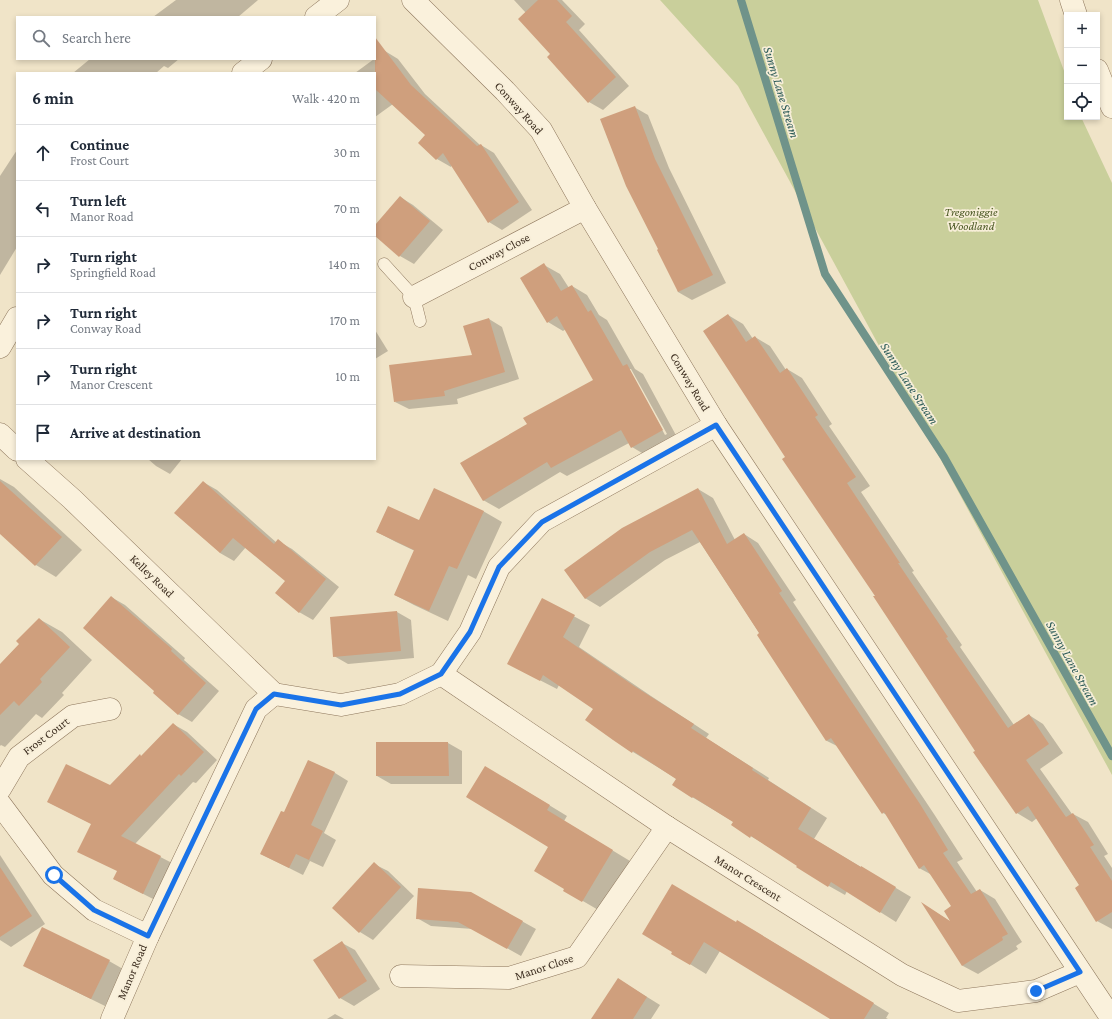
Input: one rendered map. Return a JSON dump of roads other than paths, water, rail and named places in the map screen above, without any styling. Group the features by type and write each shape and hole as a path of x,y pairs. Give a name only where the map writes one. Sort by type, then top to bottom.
{"street":[{"path":"317,16 338,0"},
{"name":"Conway Road","path":"413,0 505,91 541,130 585,208 716,425 1112,1019"},
{"path":"1071,0 1075,12"},
{"path":"244,72 260,60"},
{"path":"1100,77 1112,107"},
{"name":"Conway Close","path":"414,297 585,208"},
{"path":"0,346 16,320"},
{"path":"274,694 341,705 400,694 441,674 470,632 499,567 542,522 716,425"},
{"path":"0,434 16,449"},
{"name":"Kelley Road","path":"28,460 72,499 274,694"},
{"name":"Manor Crescent","path":"441,674 667,827 902,975 958,1001 1036,991 1080,972"},
{"name":"Manor Road","path":"112,1019 148,936 256,709 274,694"},
{"name":"Frost Court","path":"0,789 19,757 73,716 110,709"},
{"path":"0,804 54,875 94,910 148,936"},
{"name":"Manor Close","path":"401,976 509,978 577,957 667,827"}],"lane":[{"path":"384,264 414,297 420,321"}],"waterway":[{"name":"Sunny Lane Stream","path":"741,0 825,274 944,457 1112,756"}],"park label":[{"name":"Tregoniggie Woodland","path":"971,219"}]}
